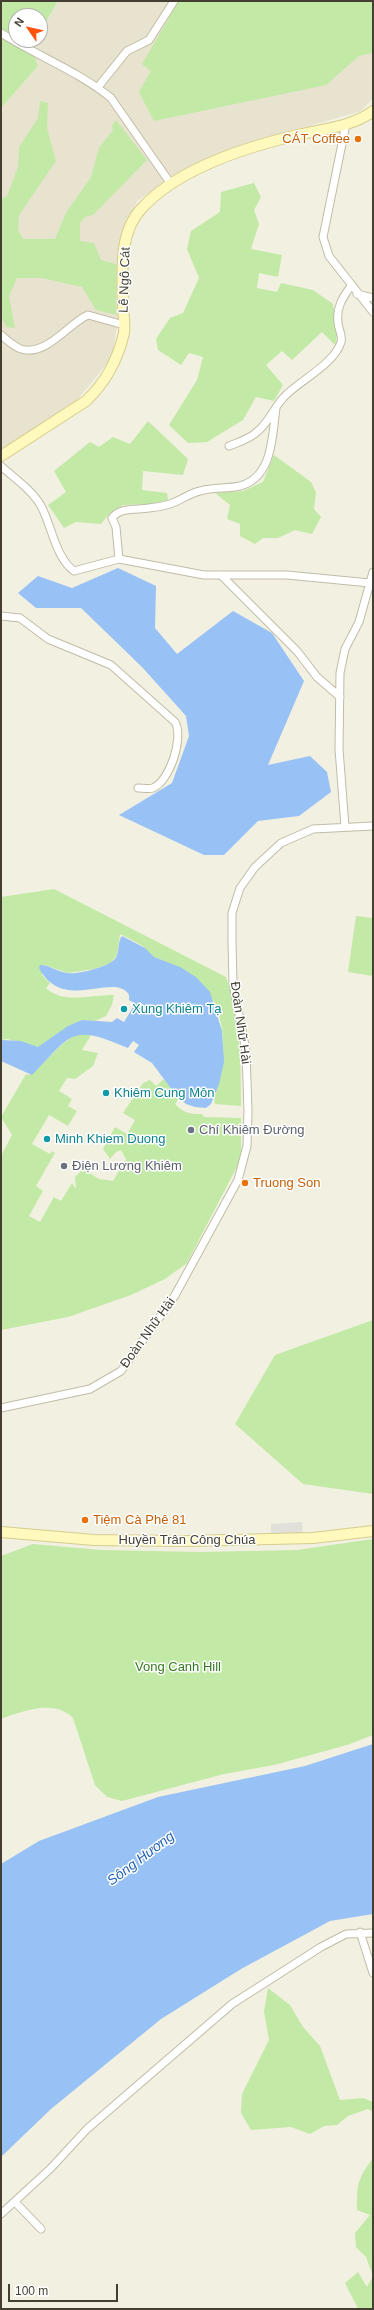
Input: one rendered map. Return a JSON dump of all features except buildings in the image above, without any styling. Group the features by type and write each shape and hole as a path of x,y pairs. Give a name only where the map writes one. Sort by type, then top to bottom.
{"street":[{"path":"98,87 127,51 136,45 149,40 174,1"},
{"path":"1,33 28,50 98,87 111,98 171,184"},
{"name":"Lê Ngô Cát","path":"1,456 86,401 97,391 112,368 124,332 124,246 132,220 142,208 171,184 233,152 346,124 366,117 373,112"},
{"path":"346,124 323,237 329,256 357,294 373,312"},
{"path":"229,446 246,440 258,432 286,395 335,352 341,342 342,334 338,323 338,310 351,286"},
{"path":"357,294 373,298"},
{"path":"1,336 20,349 25,350 42,347 65,334 88,315 124,325"},
{"path":"119,559 116,527 112,518 121,510 161,507 200,491 219,487 238,486 252,482 258,477 266,462 271,445 276,408"},
{"path":"1,466 40,505 58,548 72,570 78,572 119,559 185,573 221,575 287,575 370,583"},
{"path":"345,827 339,750 340,673 345,649 359,622 373,572"},
{"path":"221,575 297,651 317,677 340,697"},
{"path":"1,616 20,618 48,639 111,665 175,722 179,733 178,746 164,778 153,788 138,788"},
{"name":"Đoàn Nhữ Hài","path":"1,1408 90,1389 121,1371 174,1297 238,1180 247,1146 248,1111 246,1051 234,983 232,940 232,913 240,888 254,867 281,843 313,829 373,826"},
{"name":"Huyền Trân Công Chúa","path":"1,1532 94,1540 187,1541 313,1538 373,1530"},
{"path":"360,1932 373,1973"},
{"path":"1,2214 15,2202 88,2129 232,2004 321,1947 346,1934 360,1932 373,1933"},
{"path":"15,2202 42,2229"}],"shaded area":[{"path":"58,1 373,1 373,98 361,111 240,146 187,169 137,201 118,249 120,309 112,357 74,404 1,453 1,108 38,66 31,48 48,48 48,18"},
{"path":"302,1522 303,1536 271,1536 271,1524"}],"green space":[{"path":"1,1 58,1 48,18 48,8 8,8 8,48 31,48 38,66 1,108"},
{"path":"179,1 373,1 373,53 359,56 326,85 154,121 139,92 151,71 142,64"},
{"path":"40,101 48,103 47,128 56,161 19,215 18,229 23,239 55,239 66,213 91,177 99,148 113,130 112,125 116,120 147,160 93,215 85,217 80,223 80,241 94,243 101,260 116,264 116,315 96,310 82,287 42,278 17,278 9,296 15,328 6,327 1,316 1,199 7,196 18,167 19,147 38,118"},
{"path":"254,183 261,197 254,210 259,224 251,249 282,255 278,277 259,273 257,288 277,292 281,283 313,290 333,304 337,336 335,345 322,332 292,360 282,351 266,365 283,385 274,401 256,397 243,420 207,442 188,443 169,425 197,380 203,357 189,353 181,365 158,350 156,339 170,318 183,313 199,278 187,249 191,231 220,212 221,192"},
{"path":"148,421 188,459 183,475 143,471 142,490 167,493 168,500 151,504 123,505 109,514 101,524 76,522 64,528 48,505 66,492 54,471 90,442 99,447 113,437 130,444"},
{"path":"274,455 311,482 316,492 314,509 321,517 312,534 295,530 278,538 263,538 255,544 240,536 240,524 227,519 230,505 215,493 243,491 263,482"},
{"path":"54,889 226,977 235,1009 239,1041 241,1106 215,1104 214,1098 222,1067 223,1035 215,1004 207,990 191,974 152,956 144,947 120,934 117,955 111,963 94,969 68,973 44,965 42,975 50,983 46,988 61,996 78,998 114,995 112,1005 106,1016 95,1021 82,1020 38,1047 7,1039 1,1040 1,897"},
{"path":"356,916 373,918 373,976 348,972"},
{"path":"80,1033 91,1035 82,1050 98,1053 93,1066 75,1079 67,1078 59,1091 72,1099 68,1106 77,1111 68,1126 49,1115 32,1144 50,1154 52,1151 55,1153 36,1186 43,1191 29,1216 40,1222 54,1197 61,1201 72,1183 76,1189 75,1177 83,1169 99,1179 113,1181 126,1159 121,1150 116,1152 110,1159 103,1149 115,1127 127,1134 135,1120 123,1113 143,1083 150,1080 156,1086 164,1079 179,1098 175,1104 184,1111 202,1114 204,1117 241,1118 241,1159 187,1263 165,1279 131,1295 68,1317 1,1330 1,1156 12,1135 1,1117 26,1074 29,1075 36,1070 60,1047"},
{"path":"373,1320 373,1494 303,1484 235,1424 275,1355"},
{"name":"Vong Canh Hill","path":"373,1539 373,1735 347,1745 274,1765 224,1774 122,1801 107,1797 95,1785 73,1718 65,1712 57,1709 38,1708 1,1719 1,1556 33,1544 101,1550 201,1552 297,1550"},
{"path":"268,1988 290,2005 303,2027 320,2046 340,2100 363,2098 373,2102 373,2112 368,2109 348,2116 337,2125 324,2126 310,2134 291,2127 251,2130 241,2113 242,2094 269,2040 264,2011"},
{"path":"373,2158 373,2276 366,2257 356,2247 355,2233 370,2215 357,2210 357,2194 361,2177"},
{"path":"358,2272 367,2287 373,2276 373,2309 358,2309 345,2283"}],"water":[{"path":"118,568 156,586 155,628 177,654 233,611 272,633 304,681 268,765 310,756 327,772 331,792 299,816 258,821 224,855 204,855 119,815 172,783 189,736 186,716 142,667 81,608 36,608 18,593 38,576 72,588"},
{"path":"122,936 145,948 154,957 180,967 196,977 210,992 222,1031 224,1062 219,1084 211,1104 206,1108 186,1104 175,1094 152,1063 134,1052 139,1045 133,1041 128,1048 109,1040 94,1036 83,1035 73,1037 56,1050 32,1075 1,1061 1,1040 21,1041 38,1047 68,1026 82,1020 112,1022 117,1018 124,1022 135,1004 129,1000 129,995 122,989 112,987 88,990 61,988 49,981 39,968 40,965 43,965 72,973 85,972 106,965 117,957 120,938"},
{"name":"Sông Hương","path":"373,1744 373,1914 330,1921 241,1969 161,2019 51,2109 1,2157 1,1864 39,1841 158,1797 305,1766"}],"place":[{"name":"CÁT Coffee","path":"358,139"},
{"name":"Xung Khiêm Tạ","path":"124,1009"},
{"name":"Khiêm Cung Môn","path":"106,1093"},
{"name":"Chí Khiêm Đường","path":"191,1130"},
{"name":"Minh Khiem Duong","path":"47,1139"},
{"name":"Điện Lương Khiêm","path":"64,1166"},
{"name":"Truong Son","path":"245,1183"},
{"name":"Tiệm Cà Phê 81","path":"85,1520"}]}
